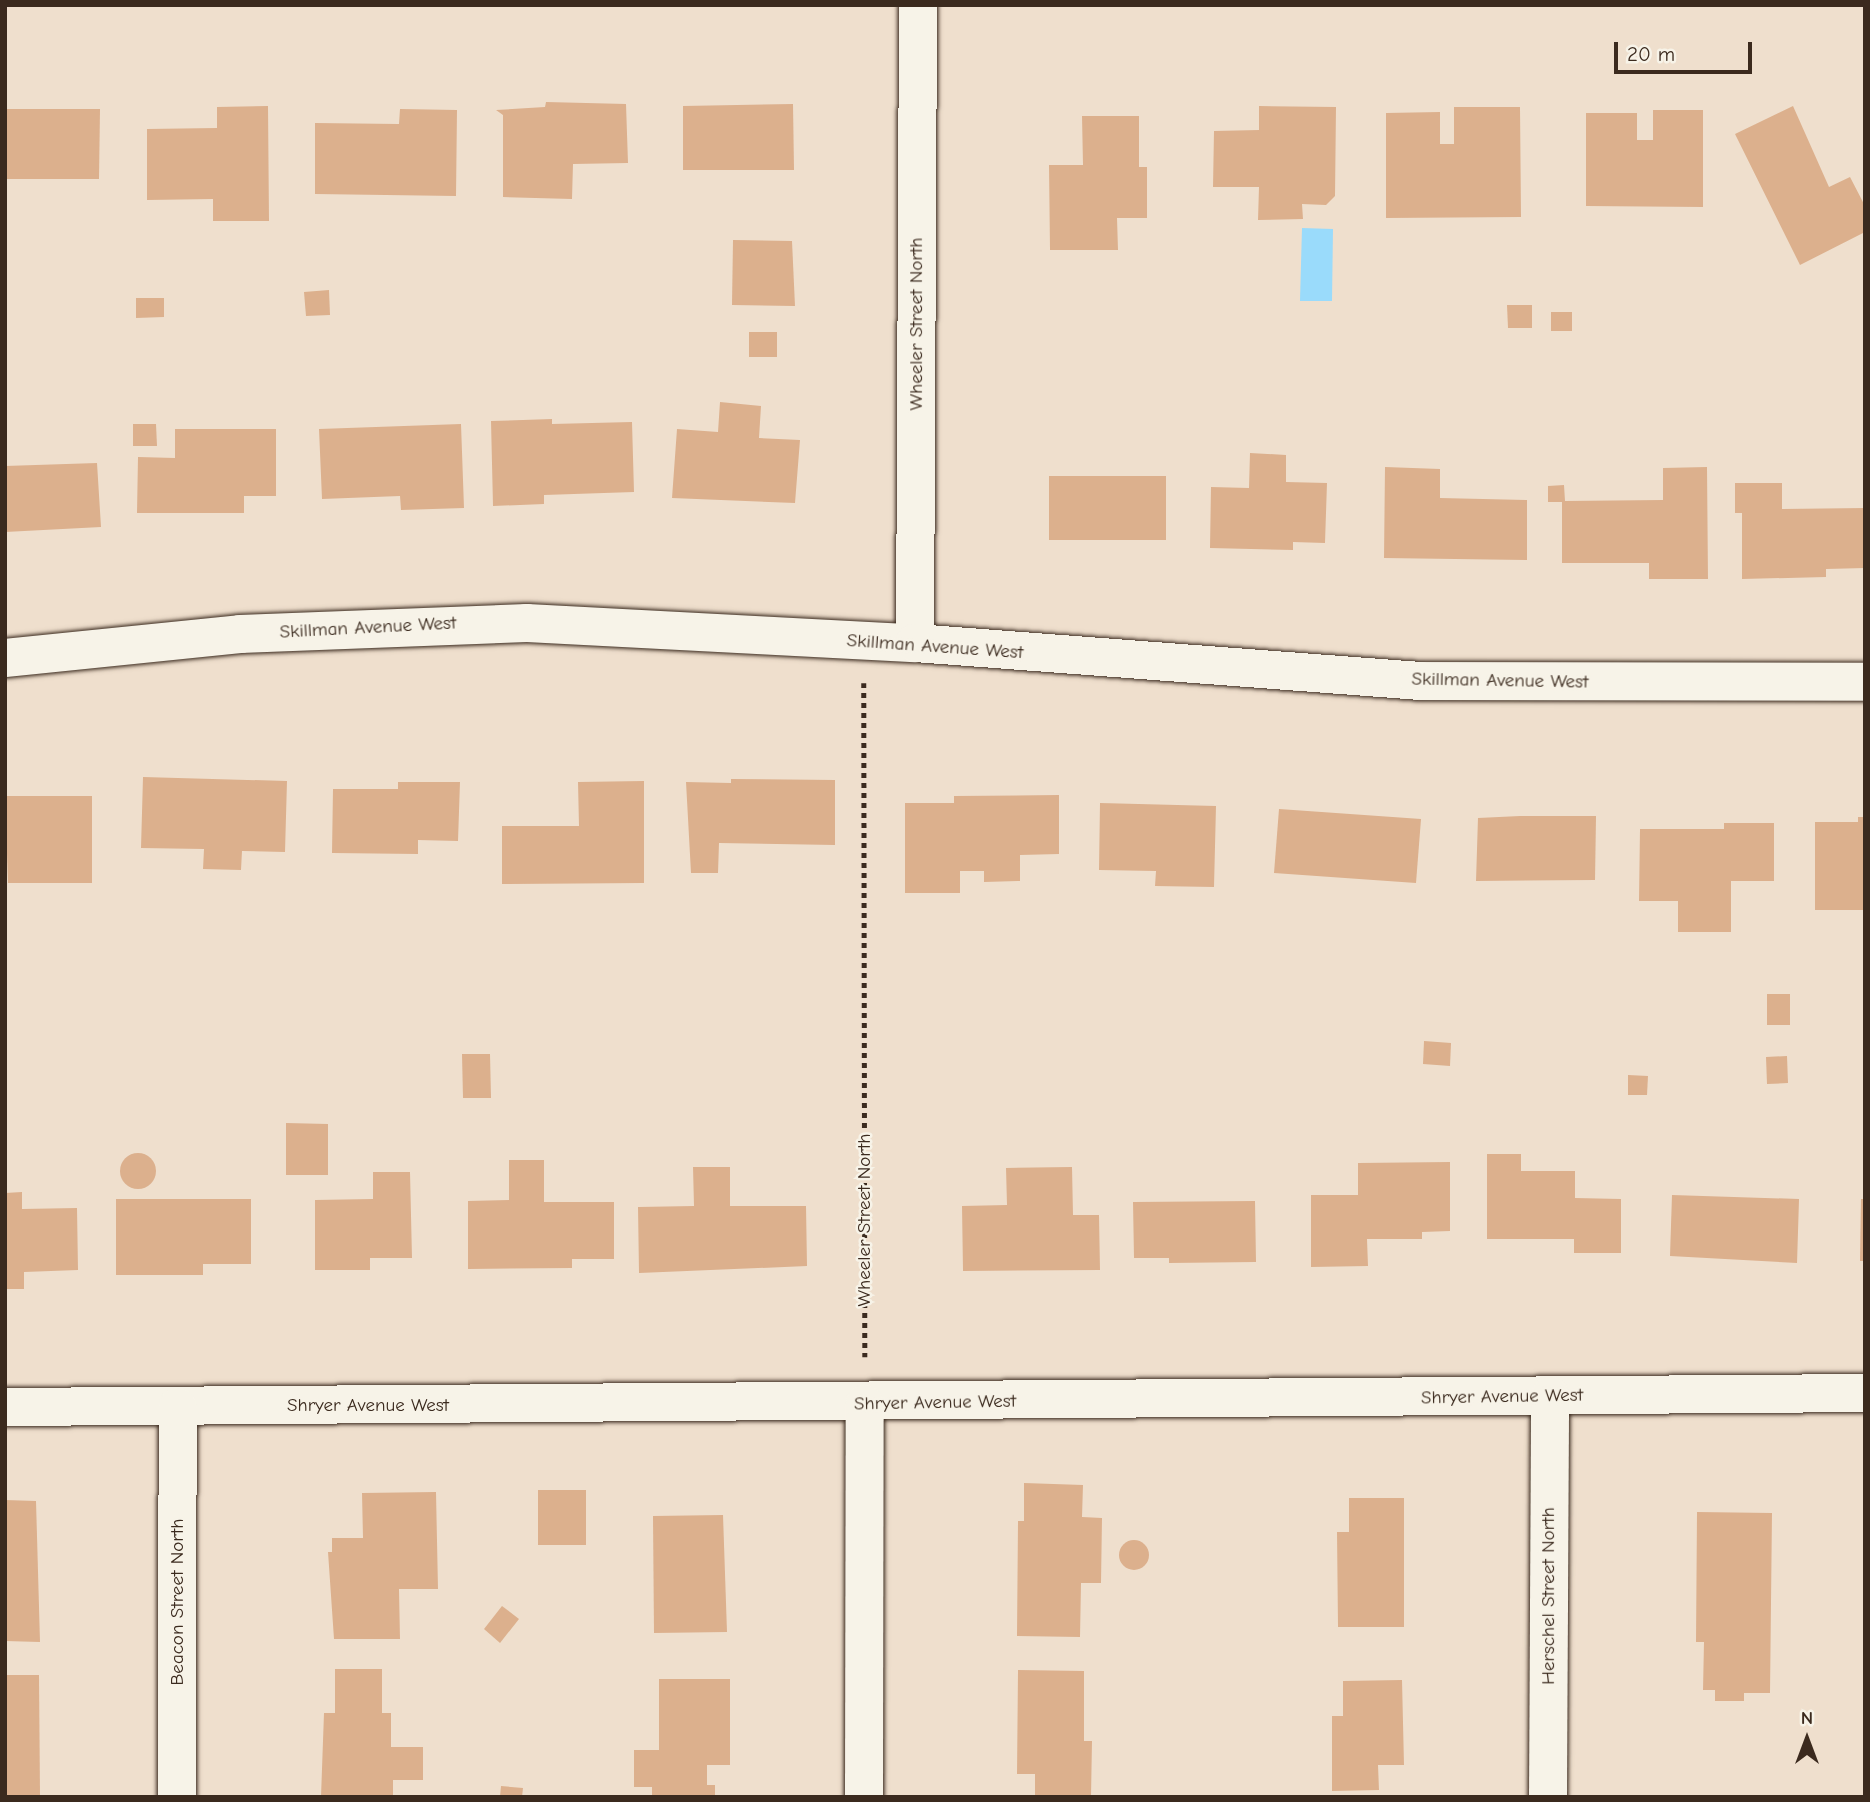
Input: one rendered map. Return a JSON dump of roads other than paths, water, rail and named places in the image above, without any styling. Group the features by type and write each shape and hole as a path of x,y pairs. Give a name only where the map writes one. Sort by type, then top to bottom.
{"street":[{"name":"Wheeler Street North","path":"915,643 918,5"},
{"name":"Skillman Avenue West","path":"5,658 208,636 460,623 563,624 864,643 915,643 1420,681 1865,682"},
{"name":"Shryer Avenue West","path":"5,1407 865,1404 1865,1393"},
{"name":"Herschel Street North","path":"1548,1797 1550,1396"},
{"path":"864,1797 865,1404"},
{"name":"Beacon Street North","path":"177,1797 178,1407"}],"water":[{"path":"1302,228 1333,229 1332,301 1300,301"}]}
